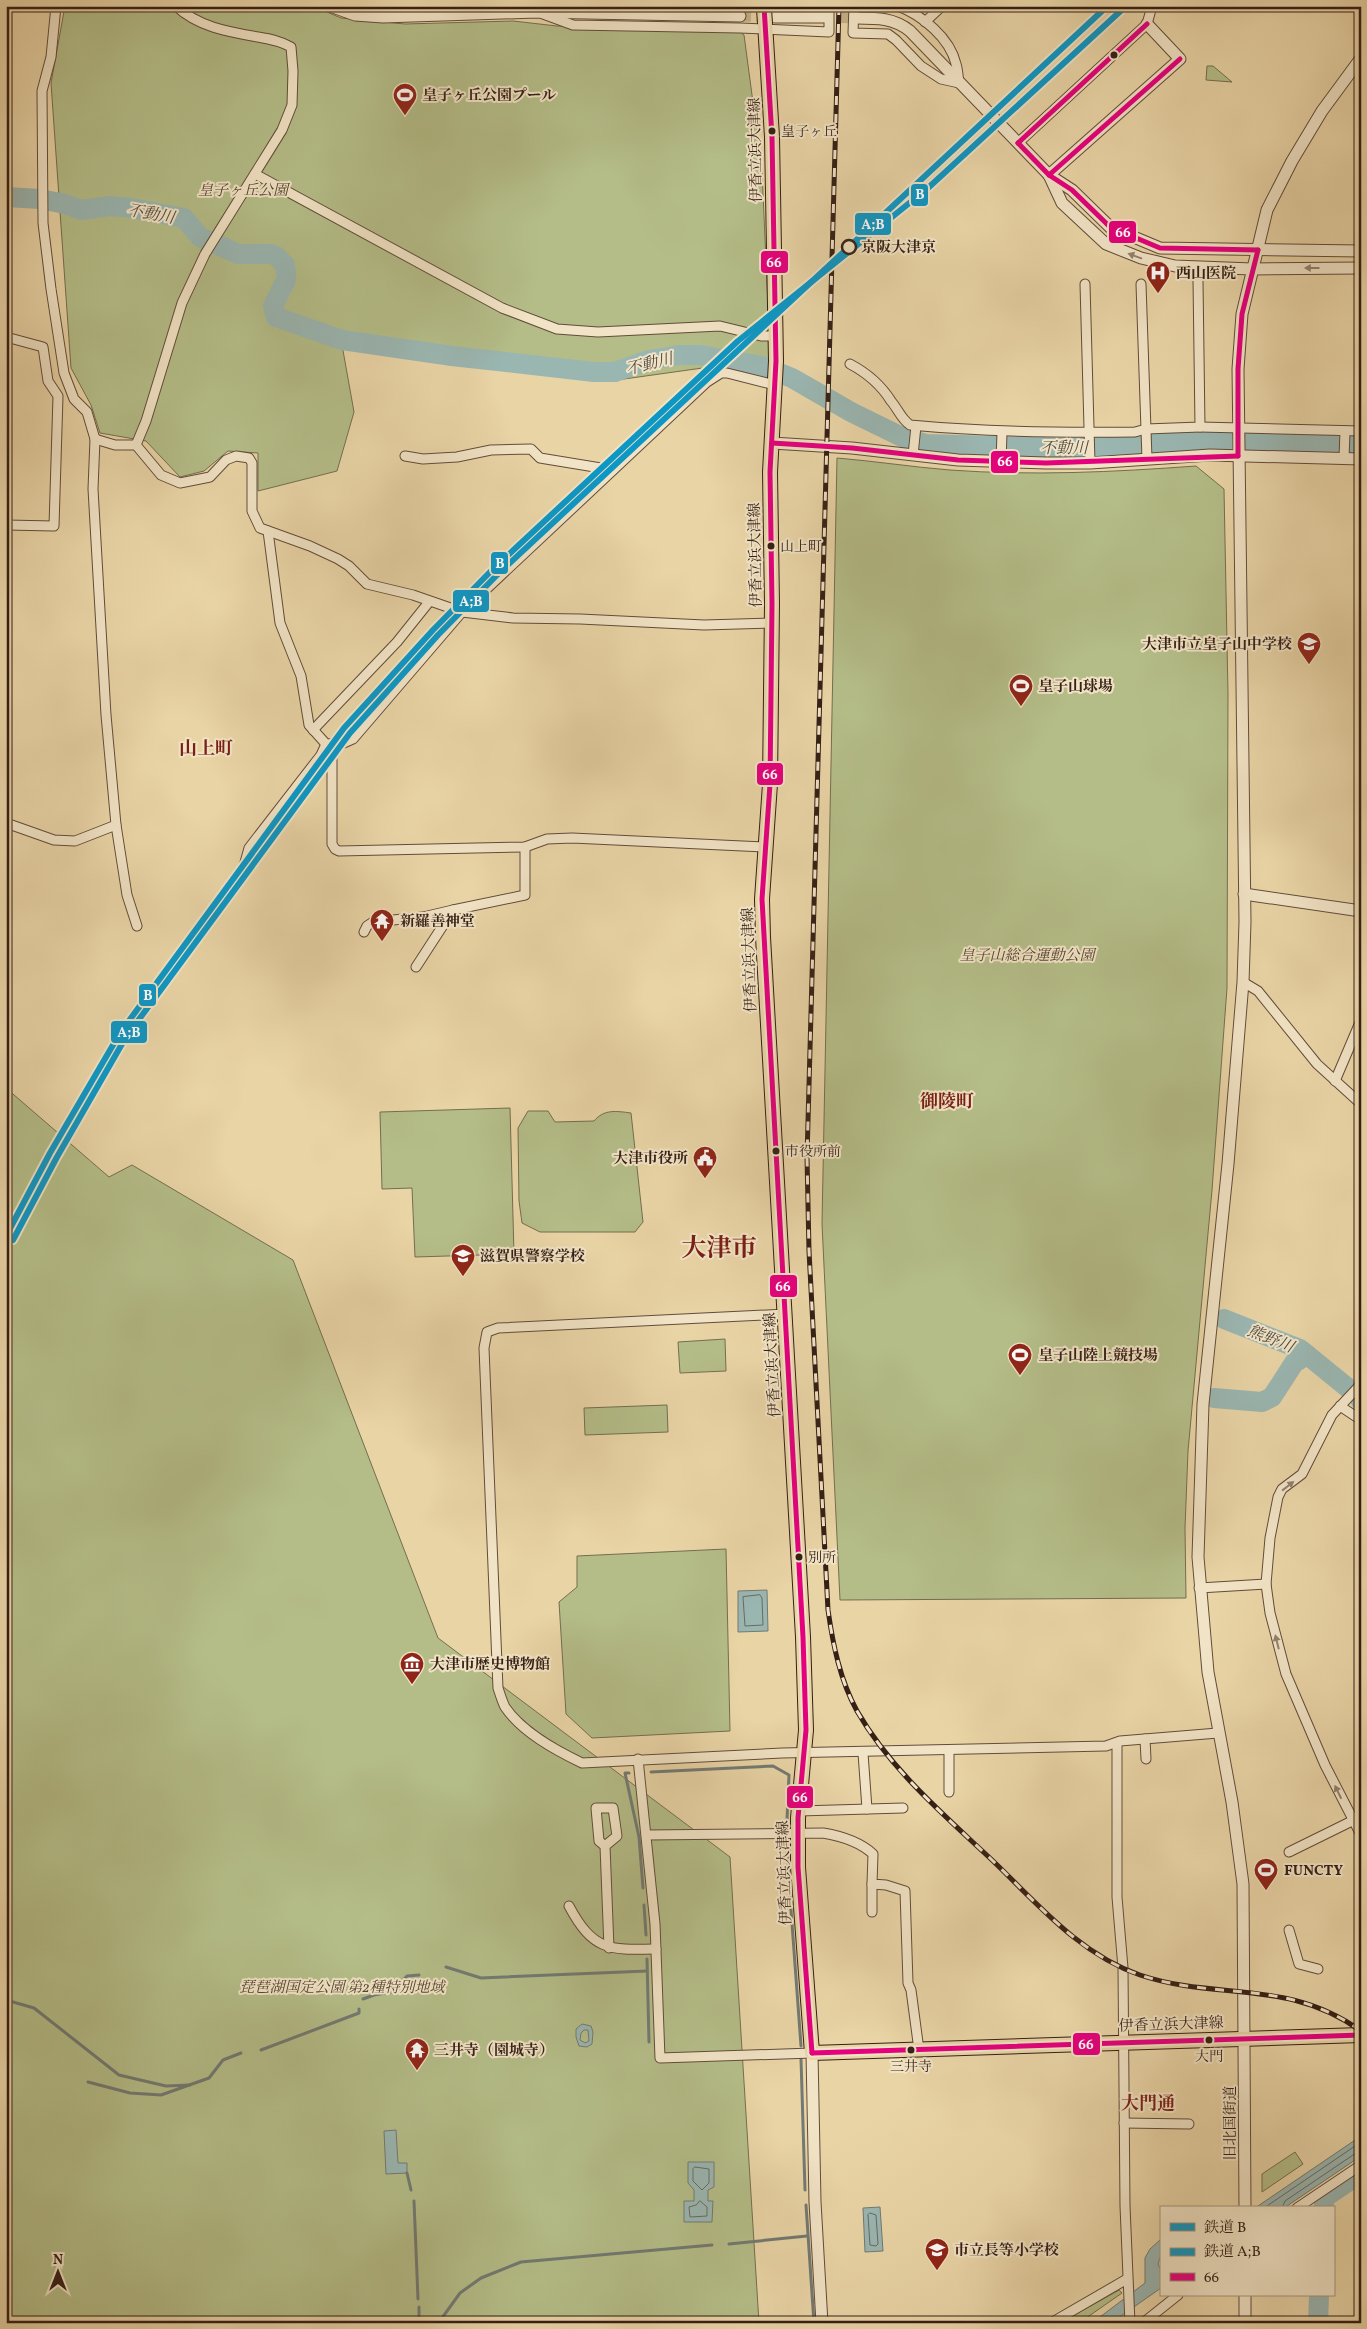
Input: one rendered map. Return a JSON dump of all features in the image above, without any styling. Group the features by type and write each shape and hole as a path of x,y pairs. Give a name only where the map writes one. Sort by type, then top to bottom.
{"main road":[{"name":"伊香立浜大津線","path":"767,17 772,137 776,361 770,480 772,624 770,784 762,899 764,963 786,1314 806,1730 799,1811 790,1834 798,1884 812,2053 1361,2035"}],"street":[{"path":"56,6 51,57 42,91 43,223 64,373 74,399 87,412 95,439 93,489 103,667 116,826 127,895 137,926"},
{"path":"136,445 146,421 182,303 217,232 282,130 292,105 293,71 291,47 283,42 230,32 202,24 176,6"},
{"path":"330,6 355,15 383,17 536,9 740,16"},
{"path":"536,9 550,6"},
{"path":"767,17 829,32 829,6"},
{"path":"854,6 853,33 888,34 921,66 941,79 959,83"},
{"path":"898,6 912,11 926,22 950,49 956,63 959,83"},
{"path":"926,22 942,6"},
{"path":"1018,143 1148,24 1152,6"},
{"path":"536,9 573,25 740,28 767,17 823,17"},
{"path":"857,18 888,20 904,26 1049,175 1072,190 1110,227 1160,248 1361,251"},
{"path":"1049,175 1180,59 1148,24"},
{"name":"旧北国街道","path":"1245,2206 1241,1861 1208,1672 1199,1588 1198,1557 1203,1404 1228,1164 1243,982 1244,894 1238,369 1242,314 1267,210 1292,161 1322,112 1360,61"},
{"path":"255,174 502,308 557,329 598,332 720,326 761,336 775,336"},
{"path":"1049,175 1062,203 1106,244 1140,258 1175,266 1252,269 1361,268"},
{"path":"1198,280 1200,427"},
{"path":"1085,284 1090,462"},
{"path":"1141,284 1147,458"},
{"path":"6,337 43,347 48,381 58,396 54,526 6,525"},
{"path":"850,364 875,381 891,400 904,421 916,426 1002,433 1135,432 1200,427 1361,431"},
{"path":"326,744 344,743 353,740 462,612 707,382 721,373 775,384"},
{"path":"58,403 74,399"},
{"path":"912,454 916,426"},
{"path":"1344,459 1345,431"},
{"path":"1002,433 1002,461"},
{"path":"95,439 115,445 136,445"},
{"path":"772,443 841,447 958,460 1090,462 1238,452 1361,459"},
{"path":"136,445 161,475 180,483 210,477 226,460 236,456 250,458 252,463 252,511 260,528 310,546 338,559 349,566 367,584 413,595 462,612 518,619 580,619 704,625 772,624"},
{"path":"405,456 423,460 457,457 491,450 531,449 540,458 613,470"},
{"path":"268,532 280,623 301,676 307,719 313,730 326,744 332,760 332,844 335,849 340,851 525,847 546,839 572,838 766,847"},
{"path":"313,730 397,642 429,602"},
{"path":"244,866 249,848 321,755 326,744"},
{"path":"6,823 54,840 75,841 116,826"},
{"path":"364,932 367,926 373,922 423,917 525,895 525,847"},
{"path":"1244,894 1361,911"},
{"path":"416,967 453,910"},
{"path":"1243,982 1258,991 1317,1064 1361,1104"},
{"path":"1335,1080 1361,1020"},
{"path":"786,1314 498,1328 487,1332 484,1340 498,1688 505,1706 518,1722 553,1748 582,1763 638,1759 1106,1746 1117,1744 1120,1741 1218,1733"},
{"path":"1359,1386 1332,1415 1302,1474 1282,1489 1278,1497 1267,1560 1266,1584 1270,1612 1286,1674 1352,1821 1361,1835"},
{"path":"1340,1406 1361,1420"},
{"path":"1199,1588 1266,1584"},
{"path":"1144,1739 1146,1759"},
{"path":"1117,1744 1117,1897 1122,1962 1127,2281 1130,2323"},
{"path":"949,1750 949,1792"},
{"path":"864,1753 867,1809"},
{"path":"638,1759 647,1835 656,1948 660,2058 812,2053 816,2211 822,2323"},
{"path":"799,1811 903,1808"},
{"path":"1289,1852 1352,1821"},
{"path":"647,1835 833,1835 873,1854 872,1912"},
{"path":"605,1846 609,1948"},
{"path":"872,1884 886,1885 905,1891 908,1983 911,1990 919,2050"},
{"path":"569,1906 579,1924 594,1940 609,1948 656,1948"},
{"path":"1289,1930 1300,1964 1318,1969"},
{"path":"1124,2123 1189,2124"},
{"path":"1300,2206 1361,2165"},
{"path":"1051,2323 1127,2281"},
{"path":"1143,2323 1177,2296"},
{"path":"1245,2296 1245,2323"}],"green space":[{"name":"皇子ヶ丘公園","path":"65,6 313,6 341,18 405,24 513,21 557,26 739,31 744,35 762,170 771,376 724,365 617,380 342,345 354,412 337,471 258,491 258,453 228,451 204,471 180,477 146,441 100,433 91,405 71,368 51,83"},
{"path":"1207,66 1213,66 1232,82 1206,80"},
{"name":"皇子山総合運動公園","path":"837,458 950,470 1012,473 1196,466 1224,489 1228,694 1227,988 1212,1190 1188,1451 1185,1528 1186,1598 840,1600 822,1224"},
{"name":"琵琶湖国定公園 第2種特別地域","path":"6,1088 109,1177 132,1165 293,1260 438,1638 730,1857 759,2323 6,2323"},
{"path":"510,1108 514,1254 415,1257 412,1188 382,1189 380,1112"},
{"path":"528,1111 548,1111 555,1122 594,1121 606,1113 631,1113 643,1222 635,1232 540,1232 522,1223 519,1201 518,1128"},
{"path":"725,1339 726,1371 680,1373 678,1342"},
{"path":"667,1405 668,1432 585,1435 584,1408"},
{"path":"726,1549 730,1731 592,1738 566,1714 559,1602 577,1587 577,1556"},
{"path":"1295,2152 1303,2164 1262,2192 1262,2174"},
{"path":"1119,2290 1122,2293 1079,2323 1060,2323"}],"water":[{"path":"767,1590 768,1631 738,1632 738,1591"},
{"path":"582,2024 591,2026 593,2032 592,2044 587,2047 579,2046 576,2029","holes":["584,2030 588,2030 589,2041 585,2043 580,2040 581,2033"]},
{"path":"396,2130 398,2163 407,2163 407,2173 386,2174 384,2131"},
{"path":"1361,2136 1361,2156 1287,2206 1258,2206"},
{"path":"688,2162 714,2162 714,2187 708,2190 708,2201 713,2201 712,2222 684,2222 684,2201 694,2201 694,2190 688,2183"},
{"path":"880,2207 883,2251 865,2252 863,2208"},
{"path":"1160,2240 1158,2264 1160,2268 1160,2289 1111,2323 1092,2323 1145,2283 1145,2258 1150,2249"}],"waterway":[{"name":"不動川","path":"6,197 40,199 65,204 81,210 110,206 184,218 200,237 238,254 270,254 276,256 285,265 286,273 286,280 273,306 276,317 342,340 452,356 594,372 615,372 649,360 680,355 700,355 762,366 792,378 851,412 904,438 926,444 1078,448 1209,439 1361,445"},
{"name":"熊野川","path":"1224,1319 1300,1349 1359,1397 1361,1401"},
{"path":"1214,1398 1262,1402 1272,1397 1294,1363 1307,1355"},
{"path":"651,1772 773,1766 789,1775 786,1842 801,2046"},
{"path":"629,1773 625,1773 639,1837 643,1888"},
{"path":"644,1905 646,1935"},
{"path":"647,1959 649,2042"},
{"path":"446,1967 481,1978 647,1971"},
{"path":"363,1999 392,1992 407,1976 419,1975"},
{"path":"6,2000 34,2008 119,2075 166,2086 190,2085"},
{"path":"261,2050 359,2013 359,2009"},
{"path":"88,2082 130,2093 161,2095 209,2078 223,2060 241,2053"},
{"path":"801,2059 805,2190"},
{"path":"407,2173 411,2190"},
{"path":"1324,2206 1324,2198 1361,2173"},
{"path":"414,2201 418,2299"},
{"path":"806,2205 814,2323"},
{"path":"729,2244 807,2236"},
{"path":"433,2323 442,2318 460,2293 481,2278 521,2262 712,2245"},
{"path":"1318,2323 1319,2296"},
{"path":"419,2307 419,2323"}],"tunnel":[{"path":"740,16 773,17"},
{"path":"823,17 857,18"}],"railway":[{"path":"839,6 807,1157 809,1251 828,1610 838,1662 846,1687 857,1711 886,1753 902,1772 1043,1910 1078,1941 1118,1966 1140,1975 1169,1983 1279,1997 1333,2014 1361,2031"}],"rail line":[{"name":"B","path":"6,1236 50,1153 120,1033 344,728 433,630 492,570 738,341 928,188 1126,6"},
{"name":"A;B","path":"13,1240 57,1157 126,1037 350,733 438,635 497,575 1102,11"}],"transit line":[{"name":"66","path":"764,6 772,137 776,361 770,472 772,604 770,784 762,899 803,1637 806,1730 798,1818 798,1867 812,2053"},
{"name":"66","path":"1018,143 1147,24"},
{"name":"66","path":"1049,175 1180,59"},
{"name":"66","path":"1018,143 1049,175 1072,190 1110,227 1160,248 1258,250"},
{"name":"66","path":"1238,456 1238,369 1242,314 1258,250"},
{"name":"66","path":"772,443 852,448 958,460 1046,463 1238,456"},
{"name":"66","path":"812,2053 1361,2035"}],"place":[{"name":"皇子ヶ丘公園プール","path":"405,116"},
{"name":"皇子ヶ丘","path":"772,131"},
{"name":"京阪大津京","path":"849,247"},
{"name":"西山医院","path":"1158,294"},
{"name":"山上町","path":"771,546"},
{"name":"大津市立皇子山中学校","path":"1309,665"},
{"name":"皇子山球場","path":"1021,707"},
{"name":"新羅善神堂","path":"382,942"},
{"name":"市役所前","path":"776,1151"},
{"name":"大津市役所","path":"705,1179"},
{"name":"滋賀県警察学校","path":"463,1277"},
{"name":"皇子山陸上競技場","path":"1020,1376"},
{"name":"別所","path":"799,1557"},
{"name":"大津市歴史博物館","path":"412,1685"},
{"name":"FUNCTY","path":"1266,1891"},
{"name":"大門","path":"1209,2040"},
{"name":"三井寺","path":"911,2050"},
{"name":"三井寺（園城寺）","path":"417,2071"},
{"name":"市立長等小学校","path":"937,2271"}],"district":[{"name":"山上町","path":"206,748"},
{"name":"御陵町","path":"947,1101"},
{"name":"大津市","path":"719,1247"},
{"name":"大門通","path":"1148,2103"}]}
